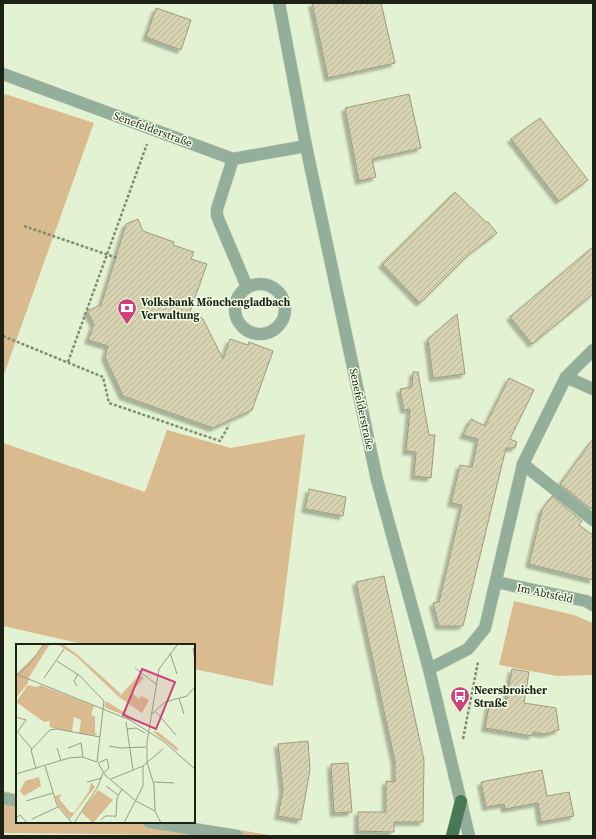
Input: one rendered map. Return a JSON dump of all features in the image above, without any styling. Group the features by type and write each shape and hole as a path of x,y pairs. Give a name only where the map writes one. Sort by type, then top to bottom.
{"main road":[{"path":"452,836 461,801"}],"street":[{"name":"Senefelderstraße","path":"279,3 306,146 377,480 429,668"},
{"name":"Senefelderstraße","path":"3,74 233,159"},
{"path":"247,287 217,216 217,209 233,159 306,146"},
{"path":"255,284 272,287 283,300 285,308 280,324 265,334 250,332 238,322 234,307 241,292 247,287 255,284"},
{"path":"469,836 429,668 468,649 485,628 523,464 566,377 593,350"},
{"path":"566,377 593,389"},
{"path":"523,464 593,520"},
{"name":"Im Abtsfeld","path":"496,582 586,601 593,605"},
{"path":"3,798 16,801"},
{"path":"155,823 236,836"}],"path":[{"path":"68,362 153,129"},
{"path":"24,226 117,258"},
{"path":"3,336 103,377 109,403 220,441 229,425"},
{"path":"463,741 479,658"}],"shaded area":[{"path":"5,94 94,123 3,377 3,100"},
{"path":"167,430 231,448 305,434 273,686 195,669 195,644 83,644 3,626 3,443 145,492"},
{"path":"514,601 574,615 593,623 593,675 557,676 499,665"},
{"path":"3,791 16,794 16,823 195,823 275,836 3,833"}],"building":[{"path":"312,3 381,3 395,63 328,78"},
{"path":"156,8 191,20 181,50 146,37"},
{"path":"409,94 421,148 372,159 376,177 359,181 345,108"},
{"path":"540,118 588,180 559,201 511,139"},
{"path":"455,192 486,222 488,222 497,233 469,254 420,303 382,264"},
{"name":"Volksbank Mönchengladbach Verwaltung","path":"138,219 143,231 174,242 173,245 194,252 191,259 207,264 190,312 203,319 223,359 230,339 248,345 249,342 273,351 252,410 213,428 123,396 105,357 108,346 88,340 94,324 87,311 101,305 126,224"},
{"path":"593,247 593,294 532,344 510,317"},
{"path":"457,314 465,374 433,378 428,339"},
{"path":"413,372 418,372 429,435 435,435 431,478 414,476 416,452 406,451 410,409 404,410 400,389 412,387"},
{"path":"509,378 534,390 510,439 517,442 515,448 506,448 463,626 439,626 433,603 439,602 462,505 451,503 460,465 472,467 478,439 463,435 471,419 485,426"},
{"path":"593,439 593,506 591,509 560,484"},
{"path":"309,489 346,497 343,516 305,509"},
{"path":"552,496 582,521 579,525 593,535 593,580 529,564 542,510"},
{"path":"384,576 424,760 423,822 394,822 394,832 358,831 358,812 386,812 386,781 395,782 395,762 356,582"},
{"path":"512,669 529,672 524,703 556,708 559,730 545,734 533,732 532,736 485,728 490,700 506,703"},
{"path":"308,741 310,770 301,820 278,816 283,790 278,744"},
{"path":"348,763 352,812 334,813 331,764"},
{"path":"542,770 547,796 569,792 574,816 541,822 538,803 505,809 504,804 486,807 481,782"}],"place":[{"name":"Volksbank Mönchengladbach Verwaltung","path":"127,325"},
{"name":"Neersbroicher Straße","path":"460,713"}]}
